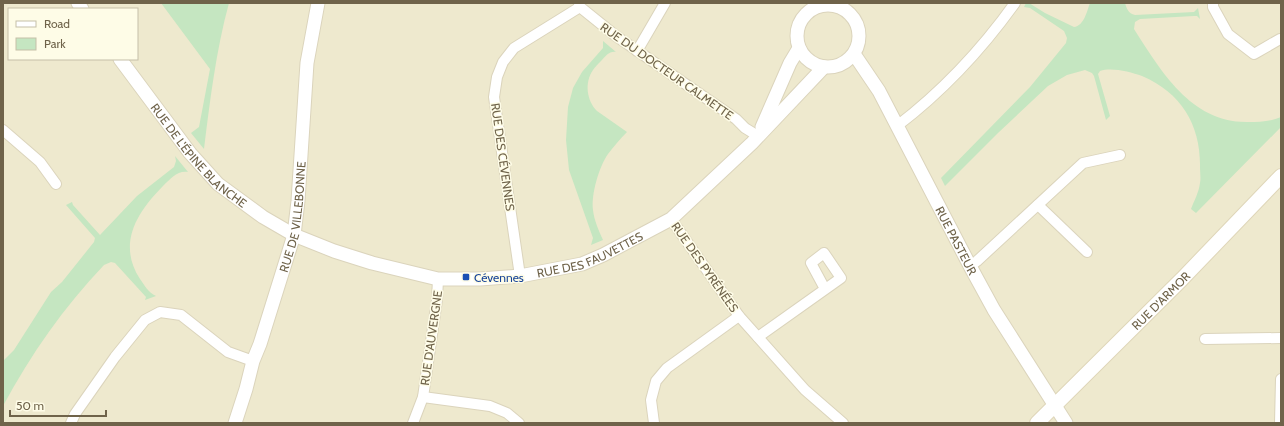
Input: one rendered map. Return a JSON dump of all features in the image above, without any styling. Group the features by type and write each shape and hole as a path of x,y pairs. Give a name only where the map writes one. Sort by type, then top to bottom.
{"main road":[{"name":"RUE D'ARMOR","path":"1037,423 1182,279 1281,176"}],"street":[{"name":"RUE DE VILLEBONNE","path":"235,423 253,361 260,344 294,235 298,201 306,63 318,3"},
{"path":"637,51 665,3"},
{"path":"897,126 963,67 997,28 1015,3"},
{"path":"1214,3 1213,6 1228,34 1254,54 1280,39"},
{"name":"RUE DU DOCTEUR CALMETTE","path":"580,5 616,36 736,119 745,128 758,136"},
{"name":"RUE DES CÉVENNES","path":"520,276 494,97 497,77 503,62 514,48 580,5"},
{"path":"839,5 854,19 858,27 858,45 854,54 841,64 833,67 816,65 803,55 799,48 797,30 800,21 813,6 839,5"},
{"name":"RUE DES FAUVETTES","path":"758,136 790,63 799,48"},
{"name":"RUE PASTEUR","path":"854,54 879,91 994,310 1066,423"},
{"name":"RUE DE L'ÉPINE BLANCHE","path":"121,60 190,153 218,184 263,217 294,235"},
{"name":"RUE DES FAUVETTES","path":"294,235 334,251 372,263 438,279 480,279 520,276 582,264 671,219 758,136 824,67"},
{"path":"3,130 40,162 56,184"},
{"path":"970,266 982,257 1083,163 1120,155"},
{"path":"1038,205 1087,252"},
{"name":"RUE DES PYRÉNÉES","path":"671,219 739,316 805,390 843,423"},
{"name":"RUE D'AUVERGNE","path":"412,423 423,397 438,290 438,279"},
{"path":"758,338 825,289"},
{"path":"71,423 75,414 114,357 145,320 160,312 180,315 228,352 253,361"},
{"name":"RUE DES PYRÉNÉES","path":"654,423 651,400 656,381 667,368 739,316"},
{"path":"1205,339 1281,338"},
{"path":"1280,423 1281,379"},
{"name":"RUE D'AUVERGNE","path":"423,397 490,406 507,413 519,423"}],"shaded area":[{"path":"3,3 1281,3 1281,423 3,423"}],"green space":[{"path":"161,3 229,3 217,57 204,149 191,133 199,127 210,69"},
{"path":"1026,3 1029,3 1045,13 1074,27 1083,21 1090,3 1125,3 1129,12 1135,15 1194,12 1198,8 1200,19 1197,16 1194,16 1140,19 1135,22 1134,29 1167,77 1180,92 1194,104 1210,114 1228,120 1260,122 1281,117 1281,127 1196,213 1191,209 1198,193 1200,181 1197,138 1193,125 1178,102 1156,83 1142,76 1115,70 1100,71 1098,74 1110,116 1106,120 1094,76 1092,73 1085,70 1067,75 1048,86 945,186 941,178 1030,87 1066,43 1067,38 1064,31 1030,8 1024,7"},
{"path":"603,41 616,52 611,52 608,54 590,75 588,80 589,97 597,111 627,132 608,154 599,173 594,189 593,210 603,240 591,245 593,238 569,170 566,140 568,107 573,88 582,72 603,48"},
{"path":"175,156 188,172 181,172 174,176 154,196 138,218 130,241 130,253 133,266 145,286 156,296 145,300 146,297 115,263 111,262 104,265 75,297 49,332 25,368 3,406 3,361 14,350 51,292 62,282 94,242 95,238 66,205 72,202 100,235 137,196 174,167 176,161"}],"place":[{"name":"Cévennes","path":"466,277"}]}
